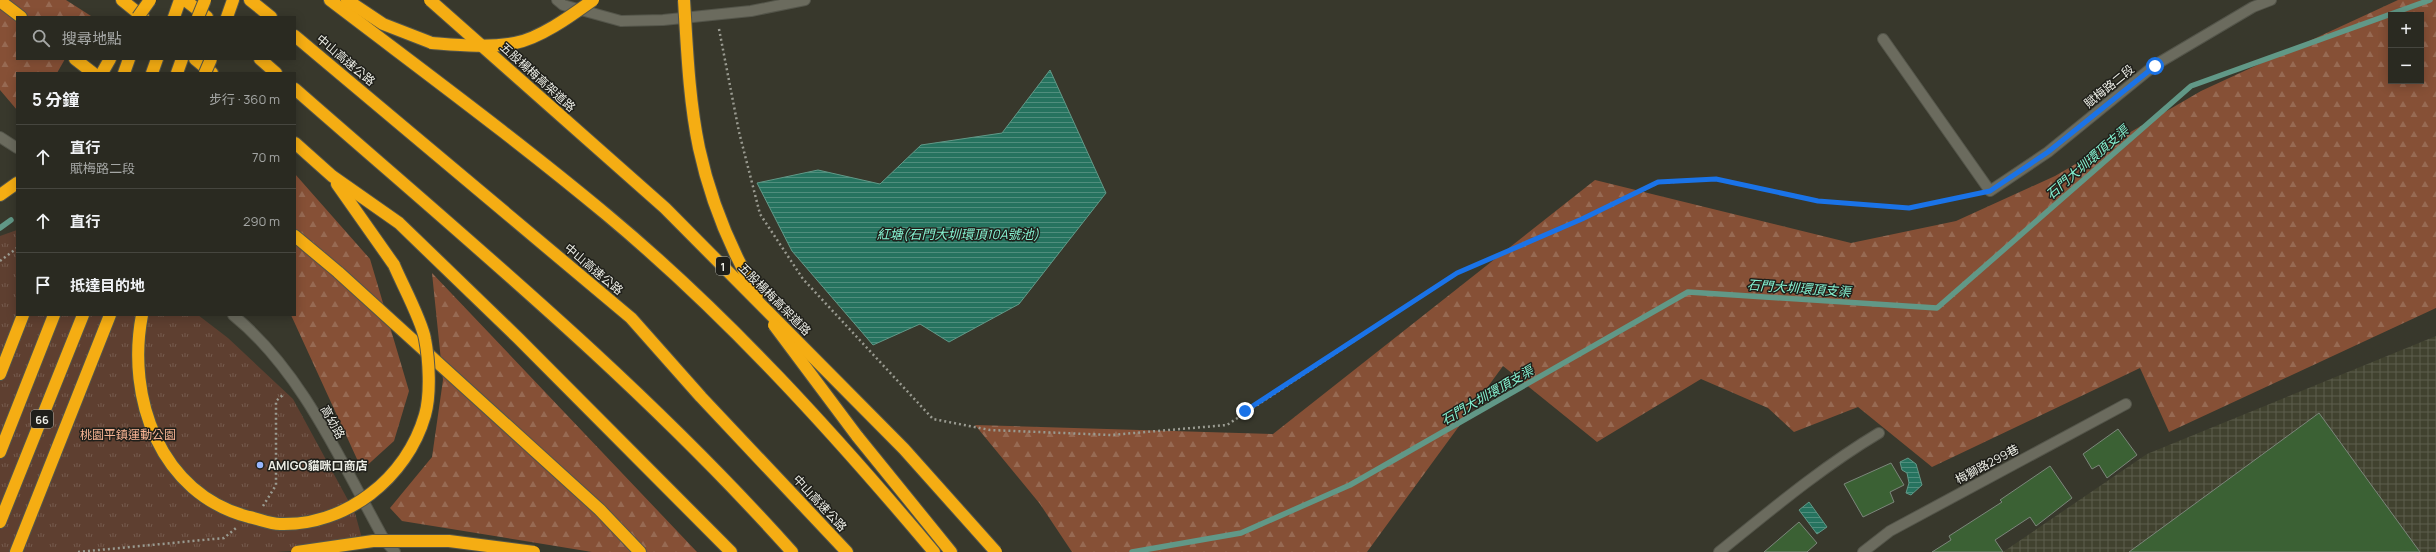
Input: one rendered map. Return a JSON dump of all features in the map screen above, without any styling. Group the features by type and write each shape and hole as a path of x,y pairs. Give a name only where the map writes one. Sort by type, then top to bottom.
{"highway":[{"path":"122,0 143,16"},
{"path":"144,16 150,0"},
{"path":"139,16 150,0"},
{"path":"174,16 180,0"},
{"path":"185,0 205,16"},
{"path":"198,16 205,0"},
{"path":"227,16 233,0"},
{"path":"250,0 270,16"},
{"path":"330,0 508,136 608,216 699,298 835,436 934,552"},
{"path":"347,0 383,24 432,43 462,45 516,43 558,24 593,0"},
{"name":"五股楊梅高架道路","path":"430,0 664,208 904,449 996,552"},
{"path":"684,0 688,63 699,148 721,222 749,281 781,337 857,436 951,552"},
{"path":"0,1 20,16"},
{"name":"中山高速公路","path":"296,37 631,318 702,397 848,552"},
{"path":"76,60 92,72"},
{"path":"103,72 109,60"},
{"path":"124,72 129,60"},
{"path":"152,72 157,60"},
{"path":"177,72 182,60"},
{"path":"196,60 211,72"},
{"path":"205,72 211,60"},
{"path":"261,60 275,72"},
{"path":"296,91 597,354 749,504 792,552"},
{"path":"296,144 332,176 399,223 518,338 731,552"},
{"path":"142,316 139,331 138,379 146,418 167,457 195,492 236,513 279,524 326,518 352,507 379,488 406,457 426,415 429,374 425,337 394,265 332,176"},
{"path":"0,195 16,184"},
{"path":"296,237 338,272 600,510 640,552"},
{"path":"0,374 23,316"},
{"name":"66","path":"0,452 54,316"},
{"name":"66","path":"0,522 83,316"},
{"path":"16,552 110,316"},
{"path":"297,552 373,541 449,541 534,552"}],"street":[{"path":"557,0 563,5 621,21 751,11 805,0"},
{"name":"賦梅路二段","path":"1990,191 2048,152 2155,66 2253,7 2271,0"},
{"path":"1883,39 1990,191"},
{"path":"1,139 16,147"},
{"name":"高幼路","path":"234,316 251,329 297,383 385,542 395,552"},
{"name":"梅獅路299巷","path":"1863,552 1890,531 2126,404"},
{"path":"1719,552 1846,452 1879,432"}],"path":[{"path":"716,14 739,132 760,214 803,279 933,419 990,430 1111,435 1227,425 1457,273 1582,219 1658,182 1716,179 1818,201 1909,208 1990,191"},
{"path":"0,261 16,249"}],"shaded area":[{"path":"2436,336 2436,552 2003,552 2147,454"}],"green space":[{"path":"0,0 66,0 91,16 16,16 16,60 64,60 58,72 16,72 16,109 0,90"},
{"path":"2398,0 2436,0 2436,308 2169,432 2140,368 1932,467 1858,407 1794,432 1768,408 1701,379 1597,442 1503,366 1367,552 1072,552 1040,504 975,425 1273,434 1595,180 1851,243 1956,221 2055,176 2201,91"},
{"path":"296,175 370,259 409,391 394,441 362,470 291,316 296,316"},
{"name":"桃園平鎮運動公園","path":"16,230 16,316 199,316 228,338 293,399 355,513 364,546 276,552 0,552 0,236"},
{"path":"432,273 697,552 592,552 402,521 390,508 432,457 443,380"}],"water":[{"name":"紅塘(石門大圳環頂10A號池)","path":"1050,70 1106,193 1019,304 949,342 920,324 873,345 792,251 757,183 818,170 880,184 921,145 1002,133"},
{"path":"1908,458 1916,464 1922,485 1911,495 1906,493 1909,483 1907,473 1902,470 1900,462"},
{"path":"1809,502 1827,527 1817,534 1799,510"}],"building":[{"path":"2319,413 2420,552 2129,552"},
{"path":"2118,429 2137,455 2107,478 2099,465 2092,469 2083,454"},
{"path":"1891,463 1904,485 1890,492 1894,502 1863,517 1844,484"},
{"path":"2050,466 2072,498 2036,526 2030,517 1995,540 2003,552 1932,552 1951,540 1949,536 2002,502 2000,500"},
{"path":"1799,522 1817,543 1807,552 1764,552"}],"waterway":[{"name":"石門大圳環頂支渠","path":"1132,552 1241,533 1350,485 1688,292 1937,308 2191,86 2430,0"},
{"path":"0,228 11,220"}],"place":[{"name":"AMIGO貓咪口商店","path":"260,465"}],"route":[{"path":"1245,411 1457,273 1582,219 1658,182 1716,179 1818,201 1909,208 1990,191 2048,152 2155,66"}]}
